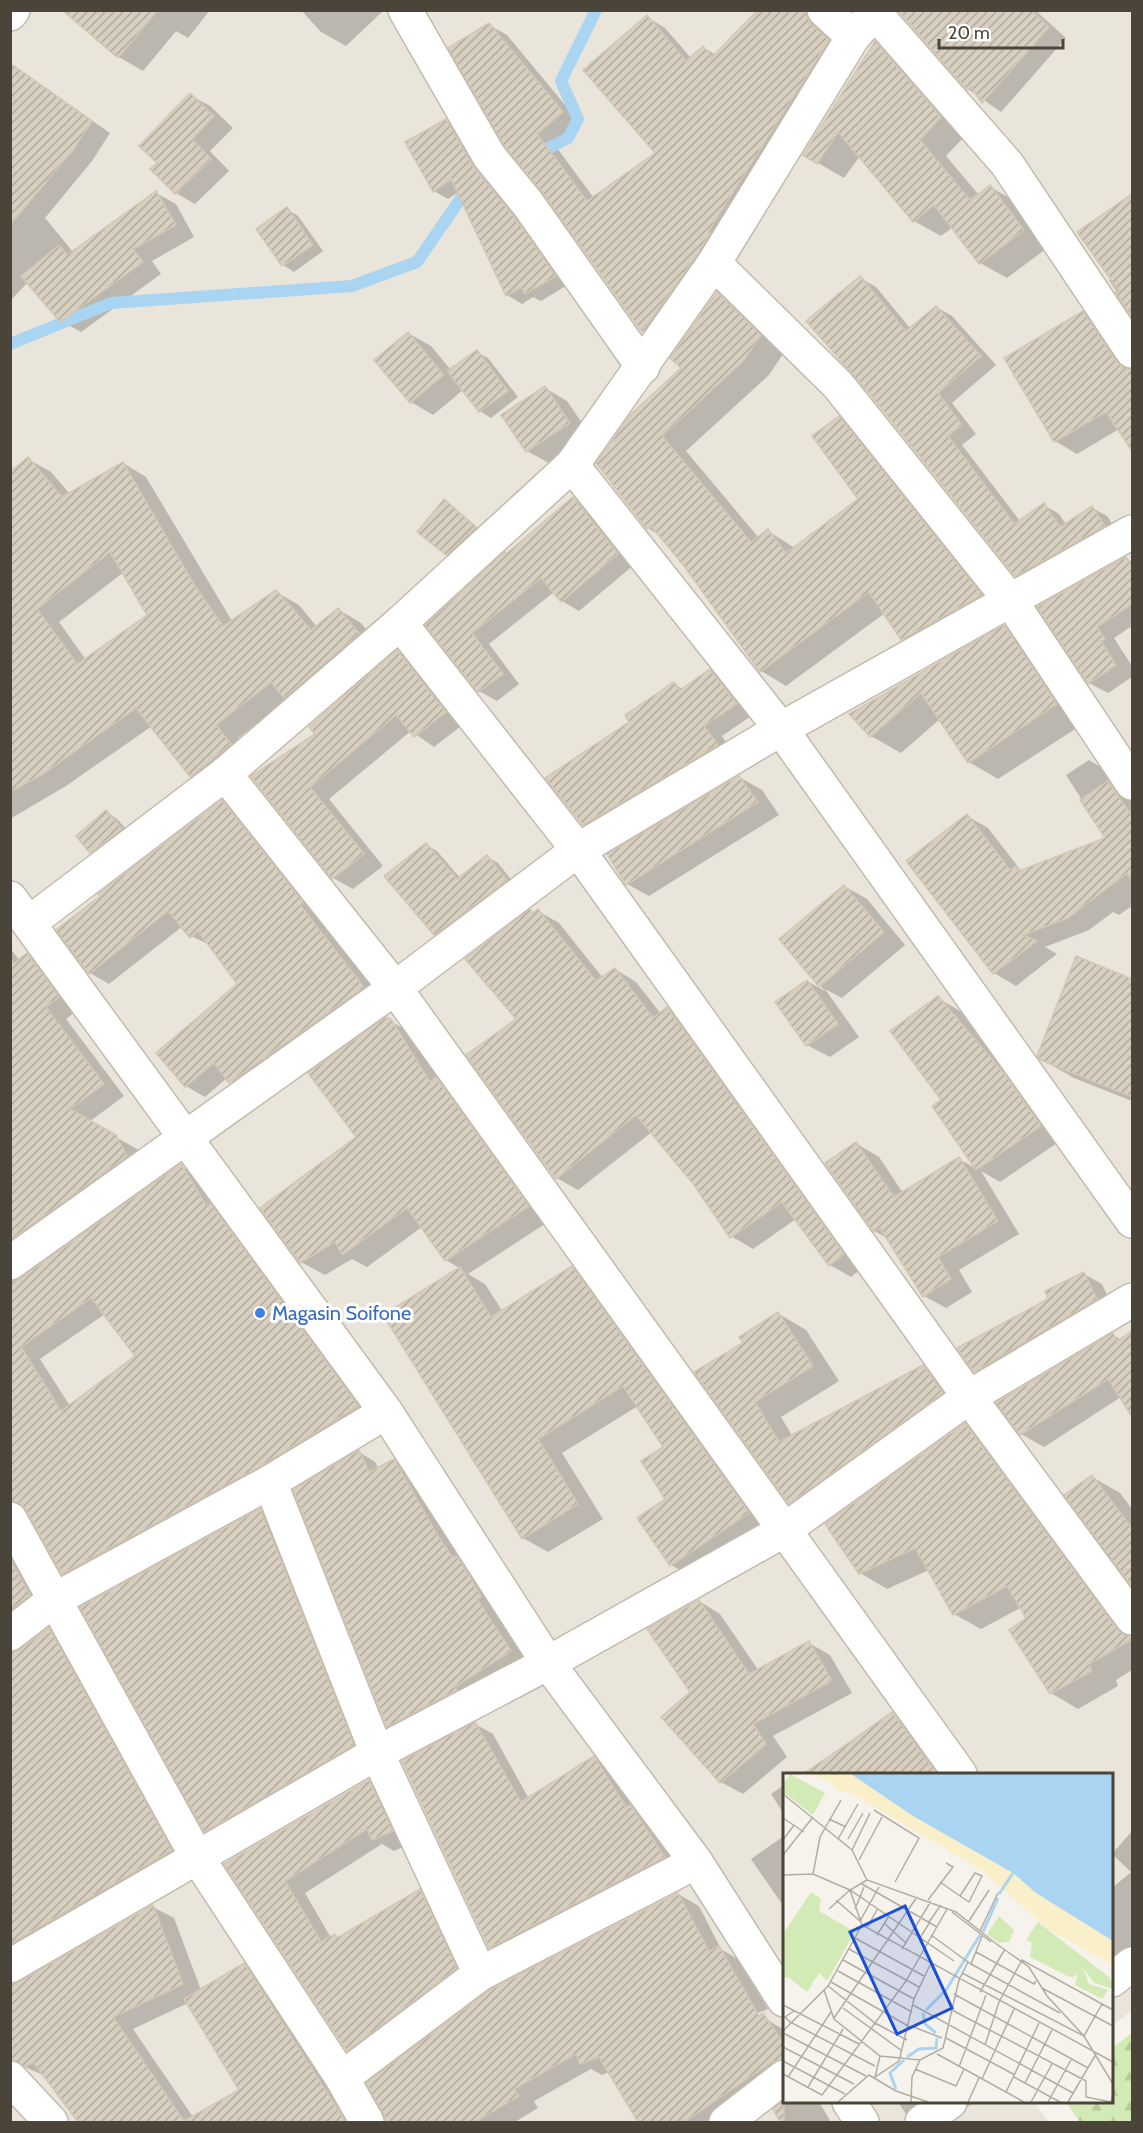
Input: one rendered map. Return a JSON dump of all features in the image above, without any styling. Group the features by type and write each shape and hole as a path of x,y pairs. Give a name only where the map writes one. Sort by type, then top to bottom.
{"street":[{"path":"405,10 489,156 528,204 643,367"},
{"path":"824,10 853,37"},
{"path":"783,1998 696,1862 548,1663 386,1412 187,1136 20,911 225,774 400,623 572,465 714,263 853,37 876,12 1007,164 1132,351"},
{"path":"714,263 838,385 1010,600 1132,783"},
{"path":"572,465 781,729 1132,1221"},
{"path":"10,1263 395,988 578,850 781,729 1132,532"},
{"path":"400,623 578,850 969,1397 1132,1618"},
{"path":"225,774 395,988 783,1531 959,1773"},
{"path":"10,1966 377,1753 548,1663 783,1531 969,1397 1132,1300"},
{"path":"10,1634 54,1600 270,1482 386,1412"},
{"path":"270,1482 377,1753 480,1974"},
{"path":"10,1519 197,1857 342,2078 367,2122"},
{"path":"342,2078 480,1974 696,1862"},
{"path":"1113,1979 1132,1964"},
{"path":"10,2078 51,2122"},
{"path":"726,2122 783,2079"},
{"path":"850,2103 862,2122"},
{"path":"922,2122 949,2103"}],"shaded area":[{"path":"11,11 1132,11 1132,2011 1113,2024 1113,1773 783,1773 783,2103 1035,2103 1049,2122 11,2122"}],"green space":[{"path":"1132,2033 1132,2122 1080,2122 1067,2103 1113,2103 1113,2047"}],"building":[{"path":"62,10 158,10 118,58"},
{"path":"758,10 803,10 811,24 829,40 708,232 710,233 698,253 642,332 543,193 504,145 448,48 489,23 563,112 537,134 587,201 655,153 583,70 647,15 686,61 703,46 712,57"},
{"path":"898,10 1031,10 1049,27 982,103 971,87 967,90"},
{"path":"875,41 941,117 920,140 970,200 990,185 1024,230 979,264 934,205 913,222 838,132 817,164 803,155"},
{"path":"10,63 92,121 73,150 10,225"},
{"path":"190,93 214,116 192,139 211,159 175,194 150,169 157,163 139,146"},
{"path":"446,119 474,168 513,215 556,276 525,294 521,287 506,296 451,179 433,192 405,142"},
{"path":"156,191 176,225 133,249 143,262 60,322 21,276 59,245 67,255"},
{"path":"1132,194 1132,318 1115,292 1119,291 1077,232"},
{"path":"287,207 313,245 282,266 256,229"},
{"path":"860,276 906,331 936,306 981,356 938,393 962,425 948,436 1014,524 1044,503 1060,527 1092,506 1105,526 1015,576 870,394 806,321"},
{"path":"717,292 761,335 743,361 662,436 751,542 768,529 786,553 858,499 812,436 839,416 982,595 901,640 869,592 760,672 684,566 651,526 647,529 596,463 631,414 681,368 670,358"},
{"path":"1083,311 1116,361 1132,370 1132,451 1106,412 1054,442 1004,358"},
{"path":"408,332 444,375 410,403 374,360"},
{"path":"477,350 508,391 479,412 447,371"},
{"path":"545,386 570,423 526,452 501,415"},
{"path":"28,457 62,497 123,462 195,586 223,626 276,590 311,630 338,608 359,633 284,698 271,682 216,725 231,744 190,777 136,708 43,774 10,792 10,472","holes":["110,552 147,615 77,664 37,609"]},
{"path":"573,497 618,554 561,602 541,578 472,633 503,674 478,692 425,625 505,552 507,553"},
{"path":"444,499 476,527 446,555 417,532"},
{"path":"1126,557 1132,566 1132,604 1097,627 1105,639 1101,641 1116,665 1088,684 1037,607"},
{"path":"1004,625 1057,704 968,763 921,693 870,737 849,714"},
{"path":"397,650 446,712 414,737 396,715 310,787 364,854 332,879 251,776 315,734 309,727"},
{"path":"710,669 737,704 704,726 718,745 583,825 545,778 629,722 625,715 674,682 680,690"},
{"path":"739,776 758,802 626,885 607,854"},
{"path":"1108,781 1132,816 1132,881 1127,873 1068,918 1023,935 1037,941 993,974 906,861 967,814 1010,870 1016,866 1019,871 1105,838 1080,800"},
{"path":"222,800 303,902 300,905 364,987 229,1083 214,1063 185,1087 156,1053 237,984 198,931 190,938 168,911 89,974 56,930 100,896 98,894"},
{"path":"106,810 122,829 90,853 76,836"},
{"path":"426,843 457,879 487,855 507,880 434,935 384,876"},
{"path":"844,885 884,932 819,987 779,939"},
{"path":"530,909 533,913 538,909 596,981 615,968 653,1018 667,1007 844,1254 829,1266 782,1202 730,1238 694,1185 636,1115 556,1179 466,1055 516,1019 465,959"},
{"path":"27,953 59,997 46,1007 104,1084 70,1109 116,1135 127,1156 10,1240 10,958 14,963"},
{"path":"1076,956 1132,979 1132,1097 1040,1060 1037,1056"},
{"path":"807,980 838,1024 806,1046 775,1002"},
{"path":"938,996 1002,1071 1041,1126 976,1170 932,1106 941,1100 890,1031"},
{"path":"386,1017 391,1019 430,1082 436,1077 529,1206 445,1261 407,1208 342,1255 335,1242 300,1263 260,1208 356,1137 308,1073"},
{"path":"856,1142 894,1197 959,1157 998,1221 938,1257 951,1279 923,1297 880,1228 874,1232 825,1163"},
{"path":"181,1164 206,1205 210,1203 358,1406 261,1466 62,1574 26,1510 20,1503 10,1500 10,1282 21,1278","holes":["91,1298 135,1356 61,1411 21,1347"]},
{"path":"572,1266 749,1513 670,1566 637,1518 665,1499 641,1461 663,1447 623,1386 538,1439 578,1504 522,1539 383,1315 460,1267 491,1317"},
{"path":"1084,1272 1097,1299 974,1372 957,1348 1048,1299 1045,1291"},
{"path":"778,1312 813,1366 755,1402 779,1442 923,1365 943,1393 789,1504 694,1372 743,1343 739,1337"},
{"path":"1132,1331 1132,1417 1108,1379 1020,1435 996,1403 1113,1333 1117,1341"},
{"path":"965,1423 1117,1629 1124,1635 1132,1636 1132,1639 1089,1664 1092,1671 1050,1694 1009,1630 1026,1618 1007,1586 953,1615 915,1548 859,1574 825,1524"},
{"path":"359,1450 369,1472 394,1459 438,1536 453,1558 457,1556 481,1597 477,1599 511,1651 455,1687 457,1690 387,1727 293,1490"},
{"path":"1092,1475 1132,1528 1132,1587 1064,1495"},
{"path":"260,1509 354,1745 204,1832 80,1607"},
{"path":"10,1559 30,1595 10,1610"},
{"path":"699,1600 749,1674 809,1641 832,1681 753,1724 766,1744 720,1783 661,1717 690,1692 647,1629"},
{"path":"49,1628 172,1850 10,1944 10,1652 21,1649"},
{"path":"892,1712 936,1773 804,1773"},
{"path":"475,1722 521,1802 594,1756 626,1807 630,1805 665,1857 489,1948 402,1761"},
{"path":"369,1780 393,1831 372,1840 367,1829 285,1881 321,1942 335,1934 337,1938 420,1889 457,1968 347,2051 224,1864"},
{"path":"678,1893 709,1951 719,1946 759,2016 763,2013 783,2043 783,2059 772,2062 684,2122 638,2122 599,2057 580,2064 576,2054 514,2089 519,2096 475,2122 386,2122 366,2083 490,1990"},
{"path":"153,1905 183,1984 113,2017 184,2121 239,2090 184,1999 244,1963 346,2122 78,2122 33,2062 25,2067 10,2060 10,1985"},
{"path":"783,2101 784,2122 780,2122 773,2109"}],"waterway":[{"path":"10,344 111,303 352,286 417,262 481,169 539,153 568,138 578,119 561,81 596,10"}],"place":[{"name":"Magasin Soifone","path":"260,1313"}]}
